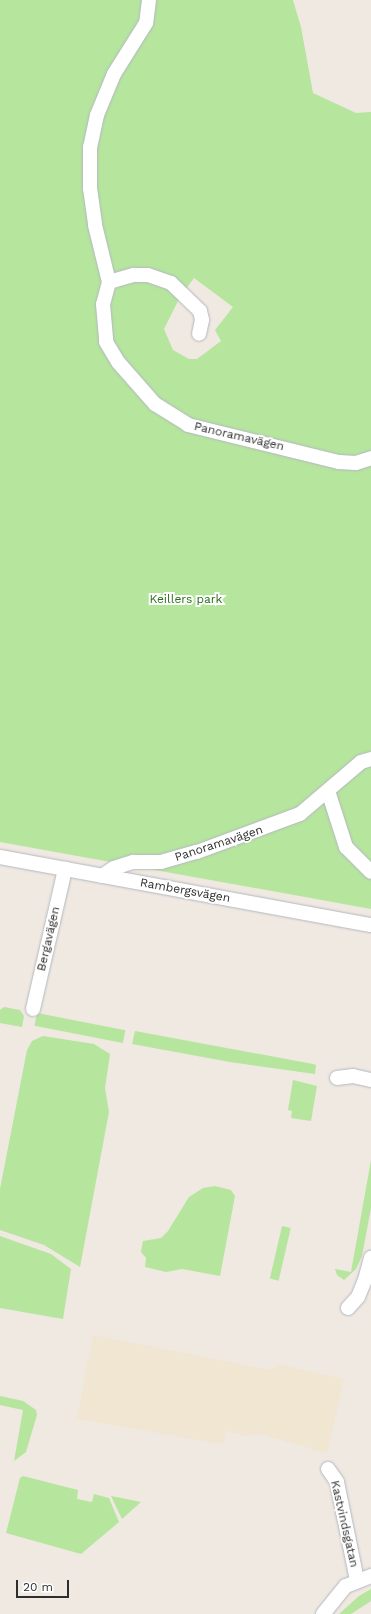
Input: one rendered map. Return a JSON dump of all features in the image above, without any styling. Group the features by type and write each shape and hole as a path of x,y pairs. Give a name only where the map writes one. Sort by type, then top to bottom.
{"street":[{"name":"Panoramavägen","path":"149,0 146,23 114,74 96,115 90,147 90,188 95,225 109,282 103,304 106,342 118,362 151,399 173,417 207,432 339,462 356,463 371,458"},
{"path":"109,282 134,275 148,275 171,283 200,311 202,320 199,334"},
{"name":"Panoramavägen","path":"102,876 114,868 133,862 161,862 265,829 300,814 361,762 371,759"},
{"path":"328,791 346,847 371,872"},
{"name":"Rambergsvägen","path":"0,857 371,925"},
{"name":"Bergavägen","path":"33,1009 65,869"},
{"path":"337,1078 353,1076 371,1080"},
{"path":"348,1308 363,1286 371,1258"},
{"name":"Kastvindsgatan","path":"328,1470 337,1482 357,1580"},
{"path":"323,1614 346,1586 357,1580 371,1576"}],"shaded area":[{"path":"93,1335 270,1370 282,1365 344,1379 327,1453 260,1434 246,1436 227,1431 223,1444 77,1419"}],"green space":[{"name":"Keillers park","path":"0,0 293,0 301,27 313,93 356,113 371,112 371,909 0,842","holes":["194,278 233,307 215,330 221,341 197,359 189,359 173,350 164,329 180,297"]},
{"path":"4,1007 20,1010 24,1016 22,1027 0,1023 0,1010"},
{"path":"37,1013 125,1030 123,1043 35,1026"},
{"path":"135,1031 313,1064 316,1065 315,1074 230,1062 132,1044"},
{"path":"43,1036 94,1044 110,1054 105,1088 109,1112 80,1267 44,1245 0,1230 0,1189 27,1050 32,1041"},
{"path":"293,1080 317,1086 311,1121 291,1118 292,1111 288,1110"},
{"path":"371,1160 371,1208 362,1256 356,1269 344,1280 337,1275 335,1269 351,1272"},
{"path":"215,1186 231,1190 235,1196 220,1276 182,1269 166,1272 145,1267 146,1258 141,1252 143,1241 161,1238 168,1231 189,1197 203,1188"},
{"path":"282,1226 291,1228 279,1281 270,1279"},
{"path":"0,1236 51,1254 71,1269 63,1319 0,1308"},
{"path":"0,1396 23,1401 36,1410 37,1415 26,1452 14,1461 23,1410 0,1405"},
{"path":"23,1476 78,1490 77,1499 92,1502 94,1494 109,1498 119,1522 81,1554 6,1533 20,1478"},
{"path":"111,1496 141,1502 122,1519"},
{"path":"371,1589 371,1601 351,1614 339,1614 359,1596"}]}
